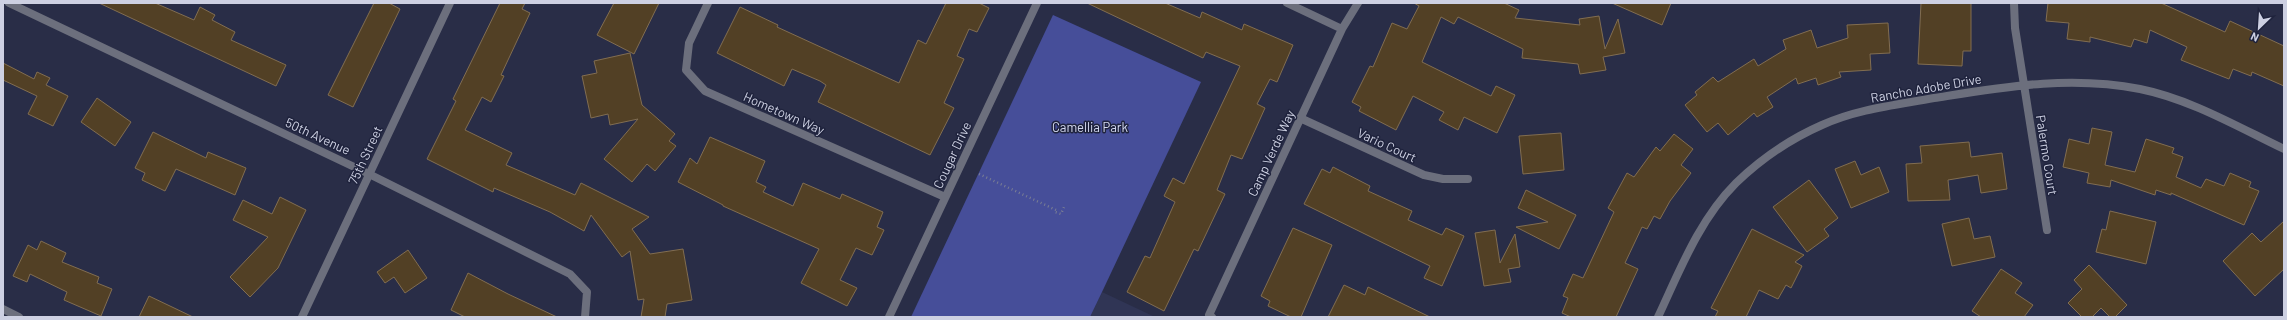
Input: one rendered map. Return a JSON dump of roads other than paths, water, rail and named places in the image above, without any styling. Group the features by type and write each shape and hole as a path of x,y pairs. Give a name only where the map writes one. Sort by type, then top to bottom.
{"street":[{"name":"50th Avenue","path":"9,3 370,174 570,274 587,292 585,317"},
{"name":"75th Street","path":"302,317 450,3"},
{"name":"Hometown Way","path":"708,3 690,43 686,70 705,91 945,198"},
{"name":"Cougar Drive","path":"888,317 1037,3"},
{"path":"1287,3 1342,29"},
{"name":"Camp Verde Way","path":"1210,316 1342,29 1358,3"},
{"name":"Palermo Court","path":"2014,3 2015,28 2023,84 2047,230"},
{"name":"Rancho Adobe Drive","path":"1658,317 1692,244 1712,212 1736,184 1764,159 1789,142 1822,125 1857,112 2023,84 2104,83 2142,90 2183,103 2284,149"},
{"name":"Vario Court","path":"1300,118 1424,175 1444,179 1468,179"},
{"path":"3,309 19,317"}],"park label":[{"name":"Camellia Park","path":"1090,127"}]}
